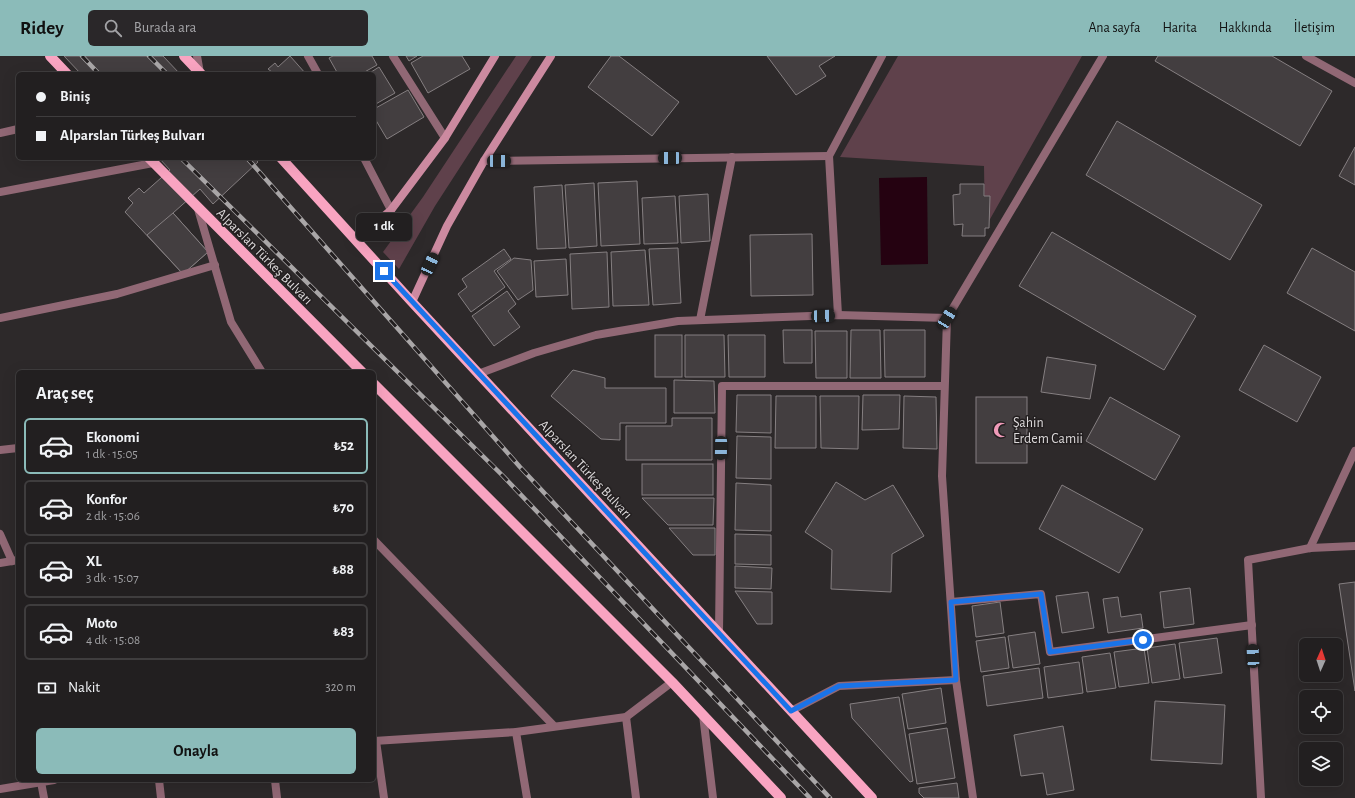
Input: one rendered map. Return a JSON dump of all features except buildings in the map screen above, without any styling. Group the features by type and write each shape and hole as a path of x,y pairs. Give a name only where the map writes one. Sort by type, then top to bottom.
{"main road":[{"path":"50,56 65,72"},
{"path":"184,56 200,72"},
{"path":"356,240 391,210 445,138 495,56"},
{"path":"412,302 447,226 484,161 551,56"},
{"name":"Alparslan Türkeş Bulvarı","path":"151,160 198,209 360,370"},
{"name":"Alparslan Türkeş Bulvarı","path":"283,160 478,374 872,798"},
{"path":"376,386 672,682 781,798"}],"street":[{"path":"197,56 201,72"},
{"path":"308,56 317,72"},
{"path":"393,56 445,138"},
{"path":"838,315 829,156 882,56"},
{"path":"973,798 956,680 942,476 947,318 1103,56"},
{"path":"1306,56 1355,84"},
{"path":"0,133 16,129"},
{"path":"484,161 829,156"},
{"path":"700,320 732,158"},
{"path":"0,192 151,160"},
{"path":"365,160 391,210"},
{"path":"198,209 231,322 261,370"},
{"path":"0,318 117,294 215,265"},
{"path":"478,374 534,353 596,336 678,321 838,315 947,318"},
{"path":"718,632 722,386 944,386"},
{"path":"0,450 16,448"},
{"path":"1310,548 1355,451"},
{"path":"0,534 15,560 0,563"},
{"path":"376,542 554,726"},
{"path":"1261,798 1248,560 1310,548 1355,546"},
{"path":"951,602 1041,594 1050,652 1252,625"},
{"path":"791,711 839,686 956,680"},
{"path":"376,741 516,732 626,717 672,682"},
{"path":"703,715 713,798"},
{"path":"626,717 636,798"},
{"path":"516,732 526,798"},
{"path":"376,747 384,798"},
{"path":"0,789 41,782 44,798"},
{"path":"159,782 162,798"},
{"path":"275,782 278,798"}],"shaded area":[{"path":"516,56 532,56 435,206 399,269 383,252 423,197"},
{"path":"898,56 1082,56 985,228 984,166 840,157"},
{"path":"927,177 928,264 881,265 879,178"}],"railway":[{"path":"82,56 97,72"},
{"path":"149,56 165,72"},
{"path":"183,160 503,476 810,798"},
{"path":"249,160 520,467 830,798"}],"place":[{"name":"Şahin Erdem Camii","path":"1001,430"}],"route":[{"path":"384,271 791,711 839,686 956,680 951,602 1041,594 1050,652 1143,640"}]}
